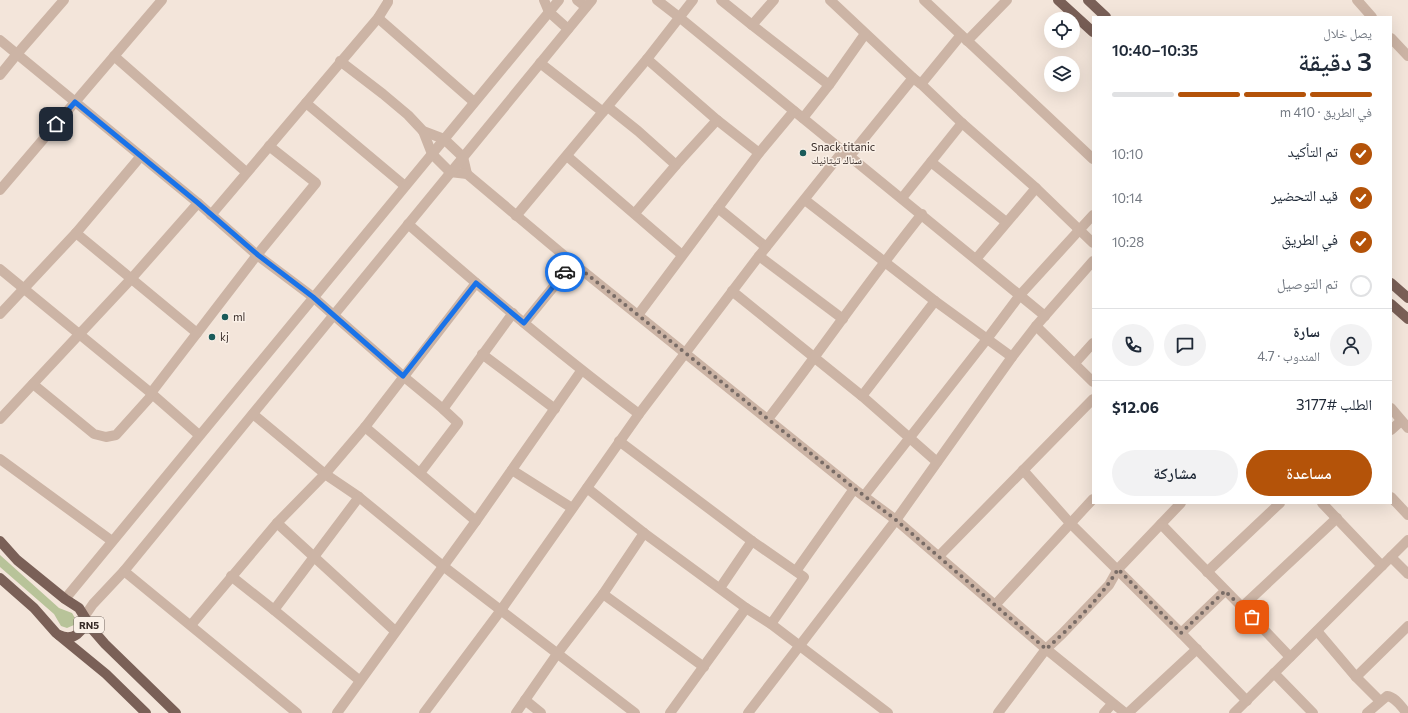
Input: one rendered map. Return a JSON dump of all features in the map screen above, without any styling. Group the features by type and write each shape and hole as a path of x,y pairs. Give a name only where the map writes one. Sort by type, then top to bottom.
{"main road":[{"path":"1058,0 1092,31"},
{"path":"1088,0 1105,16"},
{"path":"1392,284 1408,298"},
{"path":"1392,305 1408,319"},
{"name":"RN5","path":"0,541 17,560 64,599 79,608 92,629 176,713"},
{"name":"RN5","path":"0,578 34,608 56,633 106,674 146,713"},
{"path":"56,633 65,638 76,636 83,628 84,617"}],"street":[{"path":"0,75 64,0"},
{"path":"0,190 162,0"},
{"path":"211,215 378,18 388,0"},
{"path":"544,0 549,12 568,29"},
{"path":"64,599 559,0"},
{"path":"84,617 93,604 124,571 589,4 577,0"},
{"path":"657,0 922,214 1045,316"},
{"path":"516,216 647,59 692,0"},
{"path":"721,0 829,85"},
{"path":"752,25 774,0"},
{"path":"830,0 962,123 1036,188 1092,242"},
{"path":"924,0 1092,158"},
{"path":"424,713 501,610 619,441 766,247 846,154 917,81 1007,0"},
{"path":"1357,0 1371,16"},
{"path":"378,18 474,102"},
{"path":"803,118 829,85 865,34"},
{"path":"1392,39 1408,56"},
{"path":"0,40 198,203 258,255 313,297 458,423 420,473"},
{"path":"114,56 246,172"},
{"path":"647,59 717,120 759,153"},
{"path":"340,61 384,94 408,115 423,131 432,154 450,172 467,174 573,263 896,520 1112,704 1127,713 1197,649"},
{"path":"540,63 638,131 676,165"},
{"path":"306,103 405,186"},
{"path":"638,315 759,153 794,111"},
{"path":"635,213 717,120"},
{"path":"902,198 962,123"},
{"path":"423,131 444,139 463,157 467,174"},
{"path":"33,384 94,434 106,437 116,435 152,394 197,333 316,183 269,146"},
{"path":"0,314 76,233 141,156"},
{"path":"566,156 635,213 682,255"},
{"path":"931,162 1006,222"},
{"path":"976,259 1036,188"},
{"path":"805,200 935,301 1012,357"},
{"path":"0,419 131,279 198,203"},
{"path":"718,208 766,247"},
{"path":"768,419 815,358 884,261 922,214"},
{"path":"864,496 987,340 1020,295 1092,215"},
{"path":"408,224 581,371 639,414"},
{"path":"76,233 197,333"},
{"path":"759,256 843,319"},
{"path":"748,713 896,520 1012,357 1036,326 1092,262"},
{"path":"524,323 573,263"},
{"path":"0,269 152,394 199,435"},
{"path":"190,625 277,523 325,474 364,427 476,283"},
{"path":"732,291 862,396 937,462"},
{"path":"862,396 935,301"},
{"path":"443,409 513,313"},
{"path":"1036,326 1092,381"},
{"path":"1075,363 1092,344"},
{"path":"482,354 555,409"},
{"path":"336,713 476,521 581,371"},
{"path":"939,556 1092,400"},
{"path":"1392,409 1404,425 1392,430"},
{"path":"253,414 325,474 359,497 443,566 635,713"},
{"path":"364,427 476,521"},
{"path":"619,441 752,541 804,577 771,624"},
{"path":"0,459 112,541"},
{"path":"512,470 572,508"},
{"path":"1023,470 1070,523 1118,569 1246,701"},
{"path":"586,488 746,608 771,624 888,713"},
{"path":"796,571 854,488"},
{"path":"274,610 359,497"},
{"path":"1392,498 1408,515"},
{"path":"996,605 1092,500"},
{"path":"998,713 1046,649 1109,584 1118,569 1180,504"},
{"path":"1207,572 1279,504"},
{"path":"1323,504 1382,566"},
{"path":"1243,606 1337,518"},
{"path":"277,523 395,631"},
{"path":"1161,524 1225,591 1243,606 1290,657"},
{"path":"516,713 557,654 603,594 644,533"},
{"path":"1234,713 1408,540"},
{"path":"720,588 752,541"},
{"path":"1391,557 1408,574"},
{"path":"124,571 297,713"},
{"path":"231,576 359,680"},
{"path":"1181,633 1225,591"},
{"path":"603,594 704,667"},
{"path":"670,713 746,608"},
{"path":"1356,678 1407,630"},
{"path":"1317,631 1356,678 1380,701"},
{"path":"1274,673 1313,713"},
{"path":"1367,713 1387,696 1391,696 1407,713"},
{"path":"525,700 541,713"},
{"path":"1104,713 1112,704"}],"green space":[{"path":"0,555 59,608 72,613 75,618 74,625 67,628 61,626 54,614 0,567"}],"way so far":[{"path":"565,272 573,263 896,520 1046,649 1109,584 1118,569 1181,633 1225,591 1243,606 1252,617"}],"place":[{"name":"Snack titanic سناك تيتانيك","path":"803,153"},
{"name":"ml","path":"225,317"},
{"name":"kj","path":"212,337"}],"route":[{"path":"56,124 75,102 198,203 258,255 313,297 403,376 476,283 524,323 565,272"}]}
